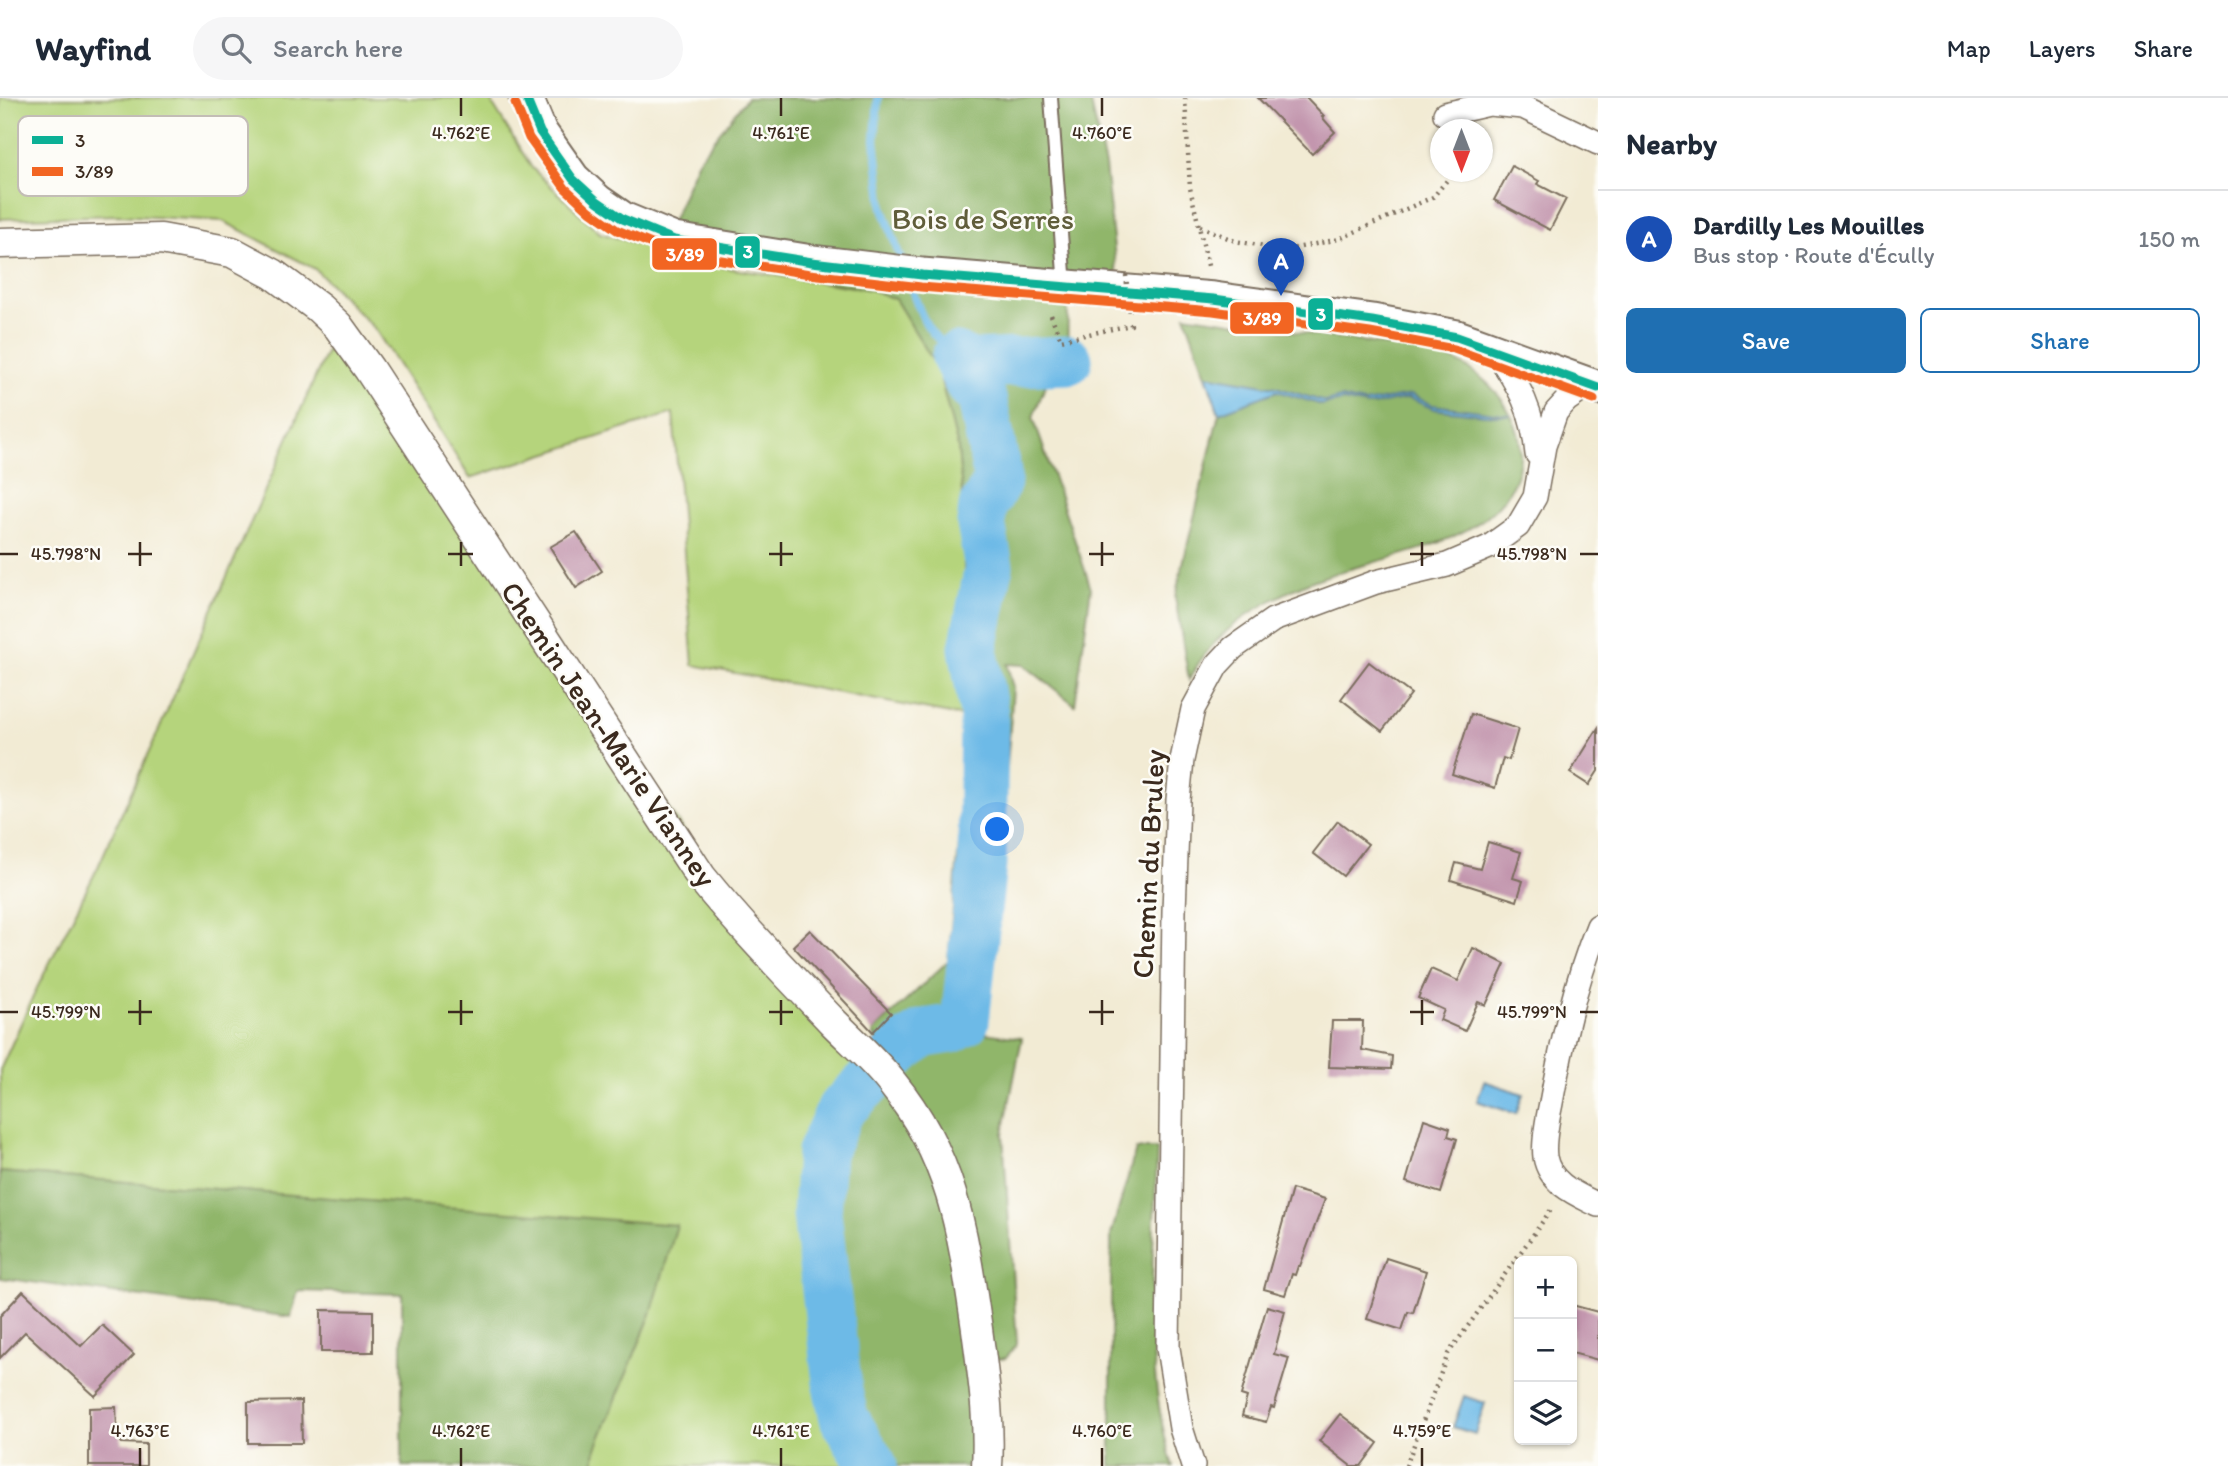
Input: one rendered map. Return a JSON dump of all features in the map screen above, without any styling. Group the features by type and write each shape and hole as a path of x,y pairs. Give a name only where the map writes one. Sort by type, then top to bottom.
{"main road":[{"path":"526,98 540,132 573,179 597,201 623,219 674,240 812,262 922,275 1057,298 1214,299 1372,321 1445,335 1593,386"}],"street":[{"path":"1445,114 1489,104 1523,107 1598,143"},
{"name":"Chemin Jean-Marie Vianney","path":"0,243 161,239 232,252 273,274 319,307 338,326 369,369 701,877 738,922 893,1083 934,1145 951,1190 962,1238 983,1376 989,1431 987,1466"},
{"name":"Chemin du Bruley","path":"1496,352 1529,408 1535,429 1539,471"},
{"name":"Chemin du Bruley","path":"1193,1466 1181,1428 1168,1348 1178,800 1182,760 1193,709 1217,665 1233,648 1273,620 1376,582 1447,565 1489,547 1518,526 1535,497 1544,446 1556,412 1567,400 1593,386"},
{"path":"1598,926 1585,959 1548,1120 1545,1157 1558,1183 1598,1206"}],"lane":[{"path":"1051,98 1057,298"}],"path":[{"path":"1185,98 1191,188 1214,299"},
{"path":"1200,226 1235,241 1287,250 1339,239 1433,197 1446,182"},
{"path":"1126,275 1130,314"},
{"path":"1057,298 1061,340 1130,326"},
{"path":"1406,1466 1448,1354 1566,1188"}],"green space":[{"path":"0,98 492,98 493,105 532,168 600,233 726,268 872,290 895,299 938,368 958,448 964,514 964,609 956,651 971,718 693,665 673,413 470,478 375,329 315,269 223,221 118,215 0,219"},
{"name":"Bois de Serres","path":"747,98 1090,98 1105,166 1120,304 1068,302 1067,374 1050,374 1033,417 1091,588 1075,705 1024,665 1007,664 1013,688 1007,766 981,991 970,1010 969,1023 961,1030 1022,1038 1003,1134 1017,1344 1006,1358 981,1362 987,1466 873,1466 844,1418 838,1390 817,1214 821,1152 841,1109 863,1087 865,1079 884,1065 873,1032 948,961 971,718 956,651 964,610 964,514 958,448 938,369 895,299 872,290 660,250 698,160"},
{"path":"1185,315 1430,352 1455,361 1487,383 1511,415 1520,445 1516,477 1502,502 1481,521 1454,536 1424,548 1331,574 1270,601 1224,634 1211,647 1189,680 1175,597 1219,413"},
{"path":"338,326 770,956 865,1079 863,1087 841,1109 821,1152 817,1214 838,1390 844,1418 873,1466 594,1466 596,1448 651,1314 676,1226 0,1172 0,1070 37,988 98,867"},
{"path":"1136,1149 1157,1149 1152,1268 1153,1350 1163,1428 1173,1466 1111,1466 1111,1235"},
{"path":"0,1172 677,1225 651,1314 596,1448 594,1466 402,1466 402,1294 298,1291 291,1317 0,1278"}],"water":[{"path":"1206,375 1276,387 1325,402 1341,398 1364,403 1411,395 1432,405 1511,415 1434,409 1409,398 1367,406 1343,401 1322,405 1277,391 1219,413"},
{"path":"1484,1081 1523,1094 1516,1114 1477,1101"},
{"path":"816,1127 838,1142 838,1148 829,1164 819,1171 807,1174 803,1162 804,1149"},
{"path":"1464,1396 1485,1403 1475,1434 1453,1427"}],"building":[{"path":"1258,98 1307,98 1335,132 1312,154"},
{"path":"1512,166 1539,181 1537,184 1566,199 1550,230 1494,200"},
{"path":"576,532 602,571 576,588 550,547"},
{"path":"1369,662 1411,694 1382,731 1341,699"},
{"path":"1471,714 1518,729 1509,760 1503,758 1495,788 1452,774"},
{"path":"1598,728 1598,771 1589,785 1570,773"},
{"path":"1338,821 1368,844 1343,876 1313,853"},
{"path":"1488,842 1521,852 1513,878 1523,881 1517,901 1451,880 1456,863 1480,869"},
{"path":"810,930 891,1013 873,1032 793,946"},
{"path":"1473,948 1505,964 1486,1005 1478,1002 1465,1031 1440,1020 1444,1010 1418,998 1431,969 1458,981"},
{"path":"1332,1021 1363,1021 1362,1050 1392,1056 1391,1069 1329,1067"},
{"path":"1424,1119 1450,1128 1448,1136 1457,1139 1441,1193 1406,1182"},
{"path":"1292,1189 1325,1199 1300,1266 1295,1275 1292,1274 1285,1295 1264,1289"},
{"path":"1386,1258 1426,1271 1413,1313 1408,1312 1402,1330 1367,1319"},
{"path":"23,1291 81,1346 102,1325 134,1355 95,1396 25,1332 0,1358 0,1316"},
{"path":"1267,1306 1285,1311 1274,1354 1289,1358 1274,1408 1271,1407 1266,1422 1242,1416 1247,1397 1241,1395"},
{"path":"1577,1306 1598,1312 1598,1360 1577,1354"},
{"path":"321,1310 373,1311 373,1352 321,1352"},
{"path":"301,1401 302,1443 248,1443 248,1402"},
{"path":"116,1407 121,1443 146,1444 146,1466 89,1466 89,1408"},
{"path":"1340,1414 1378,1443 1361,1466 1351,1466 1319,1441"}],"waterway":[{"path":"878,98 875,140 883,208 902,263"},
{"path":"909,281 926,323 937,339 956,357"},
{"path":"956,357 974,364 1068,360"},
{"path":"873,1466 844,1418 838,1390 817,1214 821,1152 841,1109 907,1044 925,1033 951,1029 965,1021 982,865 984,714 973,648 989,567 981,523 983,507 997,482 997,473 982,398 969,383 956,357"}],"transit line":[{"name":"3","path":"526,98 540,132 573,179 597,201 623,219 674,240 812,262 922,275 1214,299 1372,321 1457,337 1598,388"},
{"name":"3/89","path":"515,103 529,138 565,188 590,211 617,230 671,252 810,274 921,287 1213,311 1370,333 1454,349 1594,400"}],"place":[{"name":"Dardilly Les Mouilles","path":"1281,296"}]}
